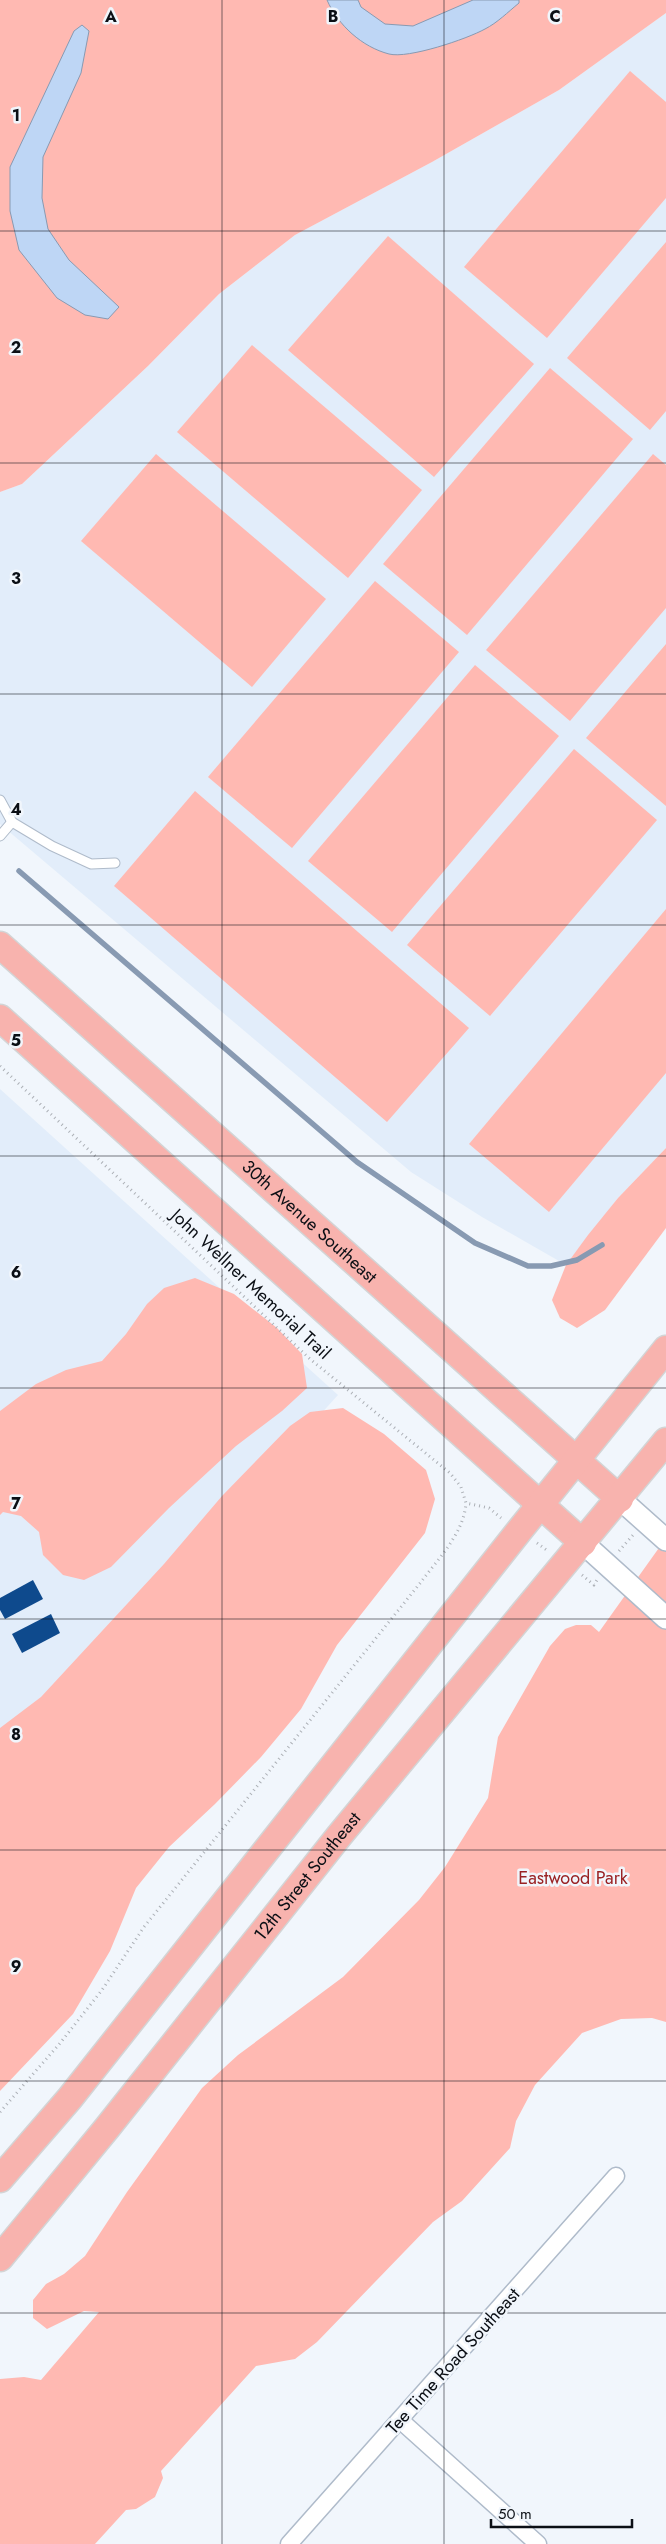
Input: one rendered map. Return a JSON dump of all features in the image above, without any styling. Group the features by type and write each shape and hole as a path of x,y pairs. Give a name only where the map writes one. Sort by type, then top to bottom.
{"main road":[{"name":"30th Avenue Southeast","path":"0,945 576,1461 620,1498"},
{"path":"0,1018 583,1543"},
{"path":"0,2179 70,2098 540,1504 666,1349"},
{"name":"12th Street Southeast","path":"0,2258 82,2159 345,1828 666,1441"}],"street":[{"path":"620,1498 666,1540"},
{"path":"583,1543 666,1618"},
{"name":"Tee Time Road Southeast","path":"289,2544 616,2176"},
{"path":"400,2420 538,2544"}],"lane":[{"path":"0,800 12,822 72,857 91,864 115,863"},
{"path":"0,836 12,822"}],"path":[{"name":"John Wellner Memorial Trail","path":"0,1066 310,1359 450,1473 462,1487 466,1503"},
{"path":"0,2112 62,2042 102,1990 144,1927 421,1582 456,1534 466,1516 466,1503 489,1508 594,1585 645,1521"}],"shaded area":[{"path":"666,13 666,1148 618,1198 566,1265 482,1217 411,1172 0,824 0,492 22,484 148,366 219,294 295,235 432,162 559,90"},
{"path":"0,1089 338,1395 34,1730 0,1748"}],"green space":[{"path":"0,0 666,0 666,13 559,90 432,162 295,235 219,294 148,366 22,484 0,492"},
{"path":"630,71 666,102 666,198 547,338 464,267"},
{"path":"388,236 534,364 434,477 288,350"},
{"path":"666,242 666,411 650,430 567,358"},
{"path":"252,345 422,490 348,578 177,432"},
{"path":"550,368 633,439 467,635 383,564"},
{"path":"156,454 326,599 252,687 81,541"},
{"path":"653,454 666,465 666,608 570,721 486,650"},
{"path":"375,581 459,652 292,848 208,777"},
{"path":"666,644 666,806 586,738"},
{"path":"475,665 559,736 392,932 308,861"},
{"path":"574,749 657,820 490,1016 407,945"},
{"path":"195,791 469,1028 387,1122 114,886"},
{"path":"666,909 666,1073 549,1212 469,1144"},
{"path":"666,1148 666,1228 605,1310 577,1328 560,1318 552,1300 566,1265 618,1198"},
{"path":"195,1278 234,1294 277,1328 302,1354 307,1388 282,1411 236,1446 169,1508 111,1567 84,1580 63,1575 43,1555 39,1532 21,1516 3,1512 0,1515 0,1411 36,1384 66,1370 102,1361 126,1334 147,1304 164,1288"},
{"path":"343,1408 384,1434 426,1470 435,1499 425,1533 337,1645 301,1709 261,1757 169,1847 136,1888 110,1951 73,2014 0,2091 0,1728 41,1697 164,1564 222,1496 290,1426 310,1412"},
{"name":"Eastwood Park","path":"666,1538 666,2022 652,2018 621,2019 582,2033 535,2085 516,2121 510,2148 462,2201 433,2222 317,2342 295,2359 256,2366 161,2471 163,2478 155,2497 136,2509 126,2510 95,2544 0,2544 0,2379 24,2377 41,2380 99,2312 84,2311 47,2329 33,2318 33,2300 46,2284 64,2274 85,2256 127,2192 202,2088 238,2055 343,1977 419,1900 445,1867 488,1798 498,1737 550,1646 565,1629 576,1625 591,1625 599,1632"}],"water":[{"path":"327,0 358,0 361,7 385,24 413,26 473,0 519,0 519,3 494,24 476,33 452,43 423,51 398,55 379,51 352,34 338,18"},
{"path":"82,25 89,31 81,73 43,157 42,198 48,229 69,260 119,307 108,319 85,315 57,298 19,250 10,211 10,167 74,31"}],"building":[{"path":"33,1580 43,1599 5,1619 0,1610 0,1598"},
{"path":"51,1614 60,1633 22,1653 12,1634"}],"waterway":[{"path":"19,871 357,1162 475,1243 528,1266 551,1266 577,1260 602,1245"}]}
